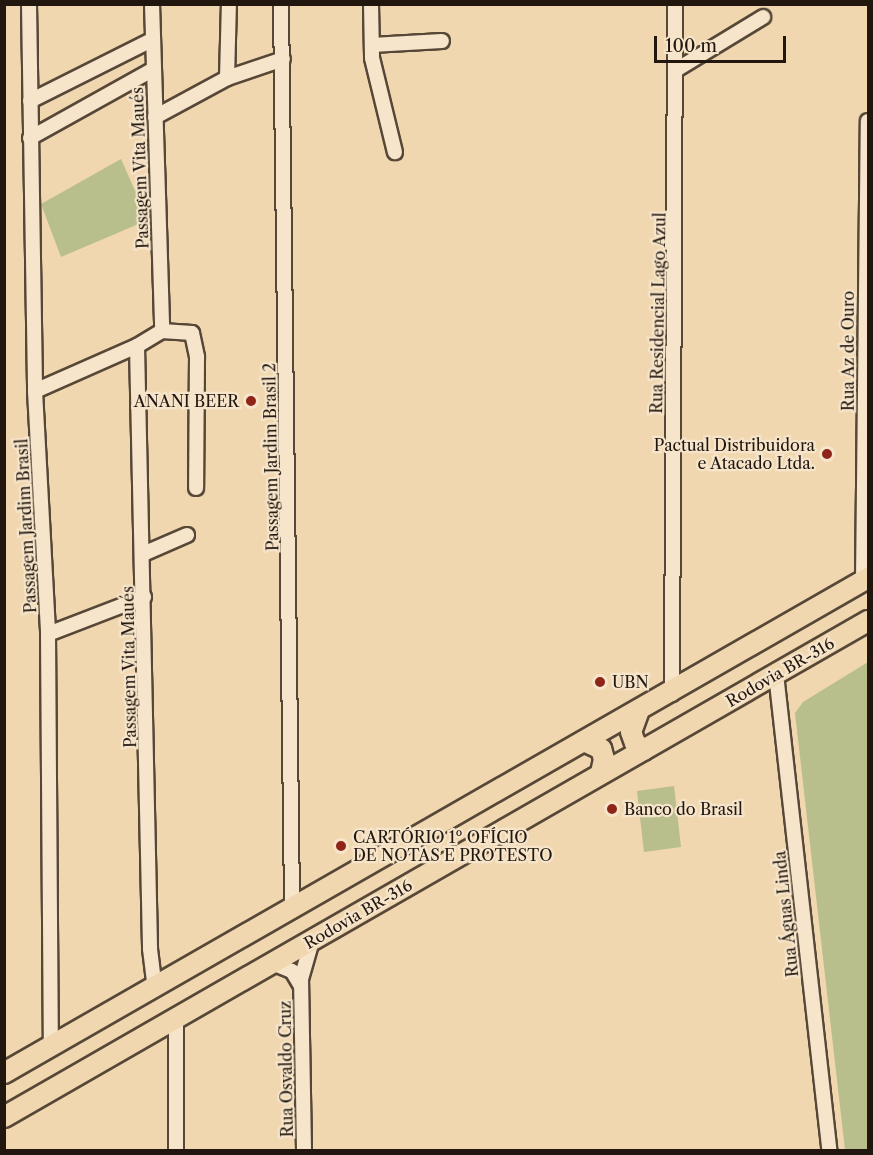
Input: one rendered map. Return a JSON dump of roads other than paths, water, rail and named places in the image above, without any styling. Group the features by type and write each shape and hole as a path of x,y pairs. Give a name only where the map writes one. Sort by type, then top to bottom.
{"highway":[{"path":"4,1073 672,694 866,579"},
{"name":"Rodovia BR-316","path":"4,1117 601,772 644,750 868,621"},
{"path":"638,713 631,732 635,743 644,750"},
{"path":"586,742 601,749 604,759 601,772"}],"street":[{"name":"Passagem Jardim Brasil","path":"29,4 35,391 48,634 51,1046"},
{"name":"Passagem Vita Maués","path":"152,4 162,331"},
{"path":"227,78 229,4"},
{"name":"Passagem Jardim Brasil 2","path":"281,4 292,909"},
{"path":"371,4 372,45 377,87 395,152"},
{"name":"Rua Residencial Lago Azul","path":"672,694 675,4"},
{"path":"676,70 763,17"},
{"path":"30,101 152,40"},
{"path":"372,45 442,41"},
{"path":"155,117 227,78 283,59"},
{"path":"30,138 154,69"},
{"name":"Rua Az de Ouro","path":"866,579 868,121"},
{"path":"35,391 138,353 162,331 188,331 196,343 196,488"},
{"name":"Passagem Vita Maués","path":"138,353 150,949 155,987"},
{"path":"143,554 187,535"},
{"path":"48,634 144,597"},
{"name":"Rua Águas Linda","path":"776,674 829,1150"},
{"name":"Rua Osvaldo Cruz","path":"304,1150 301,986 312,941"},
{"name":"Rua Osvaldo Cruz","path":"272,963 292,970 301,986"},
{"path":"176,1019 176,1150"},
{"path":"157,1030 176,1043"}],"place":[{"name":"ANANI BEER","path":"251,401"},
{"name":"Pactual Distribuidora e Atacado Ltda.","path":"827,454"},
{"name":"UBN","path":"600,682"},
{"name":"Banco do Brasil","path":"612,809"},
{"name":"CARTÓRIO 1º OFÍCIO DE NOTAS E PROTESTO","path":"341,846"}]}
